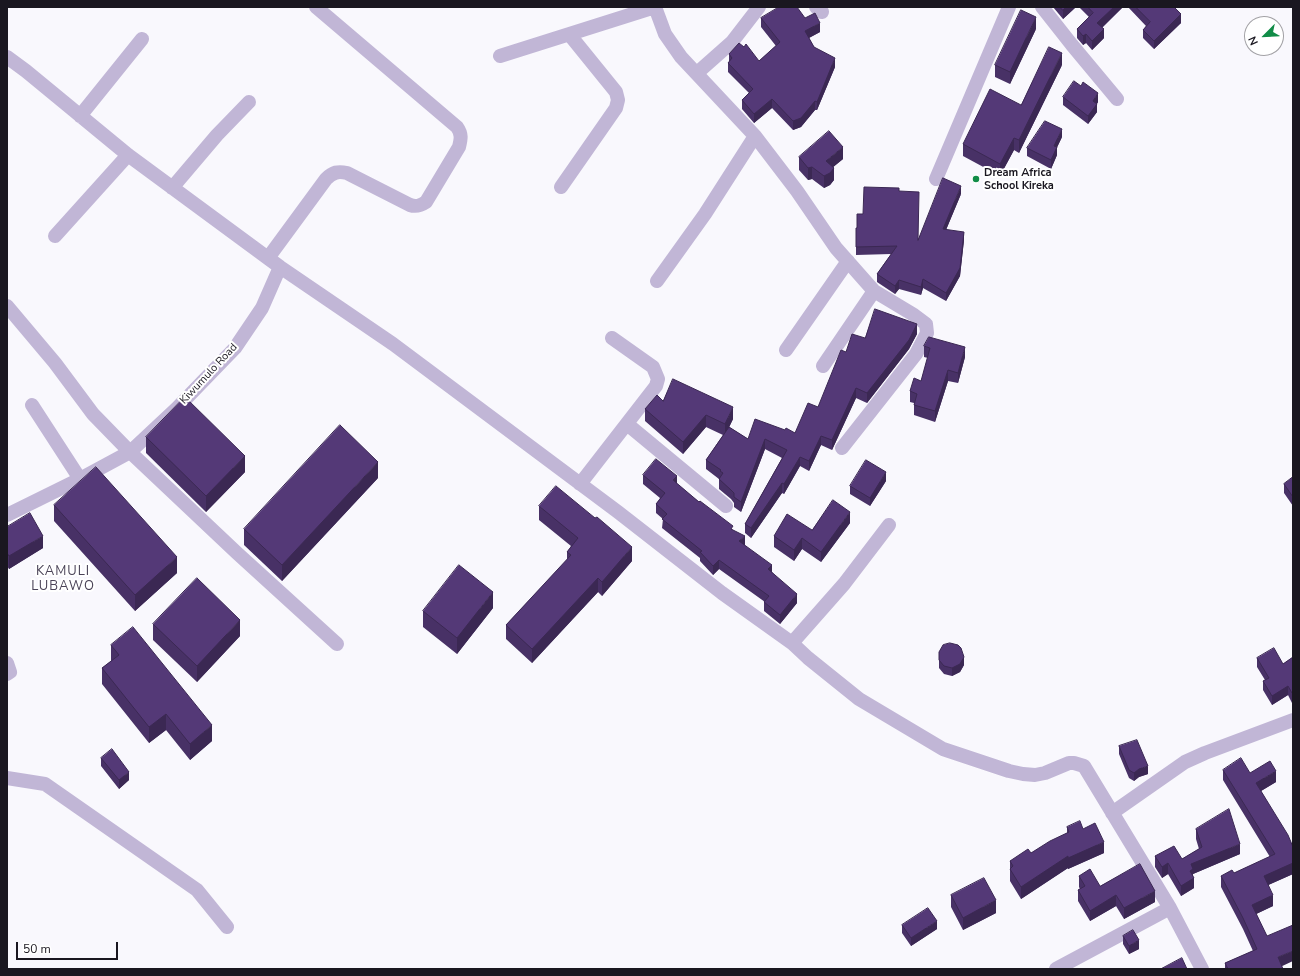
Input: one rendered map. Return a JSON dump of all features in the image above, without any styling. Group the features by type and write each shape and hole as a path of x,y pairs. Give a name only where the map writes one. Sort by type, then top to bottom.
{"street":[{"path":"268,258 326,179 333,173 340,171 347,173 410,205 421,205 426,202 459,147 461,140 457,127 316,7"},
{"path":"500,56 654,7 665,34 681,57 755,136 797,191 836,248 874,291 926,324 927,333 916,354 842,448"},
{"path":"697,73 732,42 759,7"},
{"path":"936,180 1009,7"},
{"path":"1042,7 1118,99"},
{"path":"561,187 616,108 618,100 616,92 569,34"},
{"path":"80,116 142,39"},
{"path":"7,57 128,155 280,267 392,344 580,484 722,593 792,643 808,658 859,699 942,749 1009,771 1035,775 1046,773 1069,763 1084,766 1170,908 1202,969"},
{"path":"172,188 217,135 249,102"},
{"path":"657,281 705,214 755,136"},
{"path":"55,236 128,155"},
{"path":"786,350 848,261"},
{"name":"Kiwumulo Road","path":"7,515 80,479 130,452 177,408 235,348 262,308 280,267"},
{"path":"823,366 874,291"},
{"path":"7,306 55,362 93,414 130,452 237,554 337,644"},
{"path":"580,484 656,386 658,379 653,366 612,338"},
{"path":"32,405 80,479"},
{"path":"626,424 726,506"},
{"path":"792,643 844,584 889,525"},
{"path":"7,663 10,672 7,674"},
{"path":"1112,813 1185,762 1293,720"},
{"path":"7,778 45,784 197,890 227,926"},
{"path":"1056,969 1170,908"}],"building":[{"path":"779,7 797,7 805,18 815,13 820,23 805,31 814,47 835,58 817,102 815,101 801,118 793,121 772,99 754,114 742,100 753,89 728,63 732,58 729,54 739,43 744,47 746,44 759,61 780,42 761,18"},
{"path":"1088,7 1114,7 1097,23 1104,29 1092,41 1086,34 1083,36 1077,29 1093,13"},
{"path":"1136,7 1174,7 1181,14 1154,41 1143,30 1150,22"},
{"path":"1021,10 1036,17 1010,72 995,65"},
{"path":"1049,47 1062,53 1019,140 1014,138 1000,164 963,144 990,89 1021,105"},
{"path":"1074,81 1081,86 1083,82 1098,93 1093,101 1097,104 1088,116 1063,97"},
{"path":"1045,121 1062,129 1054,146 1057,147 1051,160 1027,148"},
{"path":"829,131 843,147 826,161 834,168 830,173 824,176 812,167 808,168 799,157"},
{"path":"943,178 961,186 943,229 964,232 960,268 946,293 923,279 921,287 899,280 895,286 877,274 897,246 856,247 857,214 863,214 864,187 899,188 899,191 919,192 918,240"},
{"path":"875,309 917,324 909,340 867,393 856,388 832,440 821,436 809,461 800,457 784,484 782,483 751,528 745,524 787,450 765,439 741,502 734,497 734,493 719,479 723,473 720,471 721,470 706,460 729,427 748,439 755,419 785,430 786,428 795,433 808,403 818,407 841,350 846,352 852,334 865,338"},
{"path":"929,337 965,347 958,373 948,370 935,411 914,405 917,394 910,391 914,378 921,381 930,348 924,346"},
{"path":"673,379 733,407 725,424 706,415 683,442 645,409 657,395 663,401"},
{"path":"185,397 245,456 206,496 146,437"},
{"path":"340,425 378,462 282,565 244,529"},
{"path":"656,459 677,476 673,480 699,502 700,501 733,526 731,529 745,536 739,541 772,565 768,569 797,594 780,615 764,602 769,596 719,560 713,566 700,552 702,551 662,519 667,514 656,504 665,493 643,475"},
{"path":"866,460 886,472 870,498 850,486"},
{"path":"96,467 177,557 135,595 54,505"},
{"path":"1293,477 1293,497 1284,484"},
{"path":"556,486 595,518 597,517 632,547 602,582 598,578 532,649 506,625 571,555 567,552 578,538 539,506"},
{"path":"833,500 850,512 821,552 802,538 794,550 774,536 787,514 812,530"},
{"path":"30,513 43,536 9,556 7,553 7,527"},
{"path":"459,565 493,592 457,638 423,611"},
{"path":"197,578 240,620 197,666 153,624"},
{"path":"133,627 212,725 190,744 166,714 149,727 102,668 119,655 111,645"},
{"path":"950,643 958,645 961,648 964,657 960,664 952,668 944,666 939,660 939,652 943,645"},
{"path":"1274,648 1283,664 1293,657 1293,693 1288,686 1272,696 1263,681 1269,678 1257,658"},
{"path":"1137,740 1148,766 1139,769 1134,773 1129,770 1119,746"},
{"path":"112,749 129,772 119,780 101,758"},
{"path":"1241,758 1250,773 1270,761 1276,771 1256,783 1288,835 1293,847 1293,863 1264,876 1273,895 1252,905 1267,936 1293,925 1293,951 1278,957 1283,969 1228,969 1225,963 1257,949 1221,876 1232,870 1234,873 1275,854 1223,770"},
{"path":"1229,809 1240,844 1191,864 1193,869 1190,871 1194,878 1181,886 1168,863 1162,867 1155,856 1174,846 1182,859 1202,847 1196,829"},
{"path":"1080,821 1083,829 1095,823 1104,842 1068,858 1068,856 1021,887 1010,869 1013,866 1010,861 1028,849 1031,853 1050,841 1069,832 1067,827"},
{"path":"1140,864 1155,891 1124,908 1116,895 1090,911 1078,890 1085,886 1079,876 1090,869 1100,886"},
{"path":"984,878 996,900 963,918 951,895"},
{"path":"928,908 937,921 911,938 902,925"},
{"path":"1133,930 1139,940 1129,946 1123,936"},
{"path":"1182,958 1187,969 1161,969"}],"place":[{"name":"Dream Africa School Kireka","path":"976,179"}],"district":[{"name":"KAMULI LUBAWO","path":"63,580"}]}
